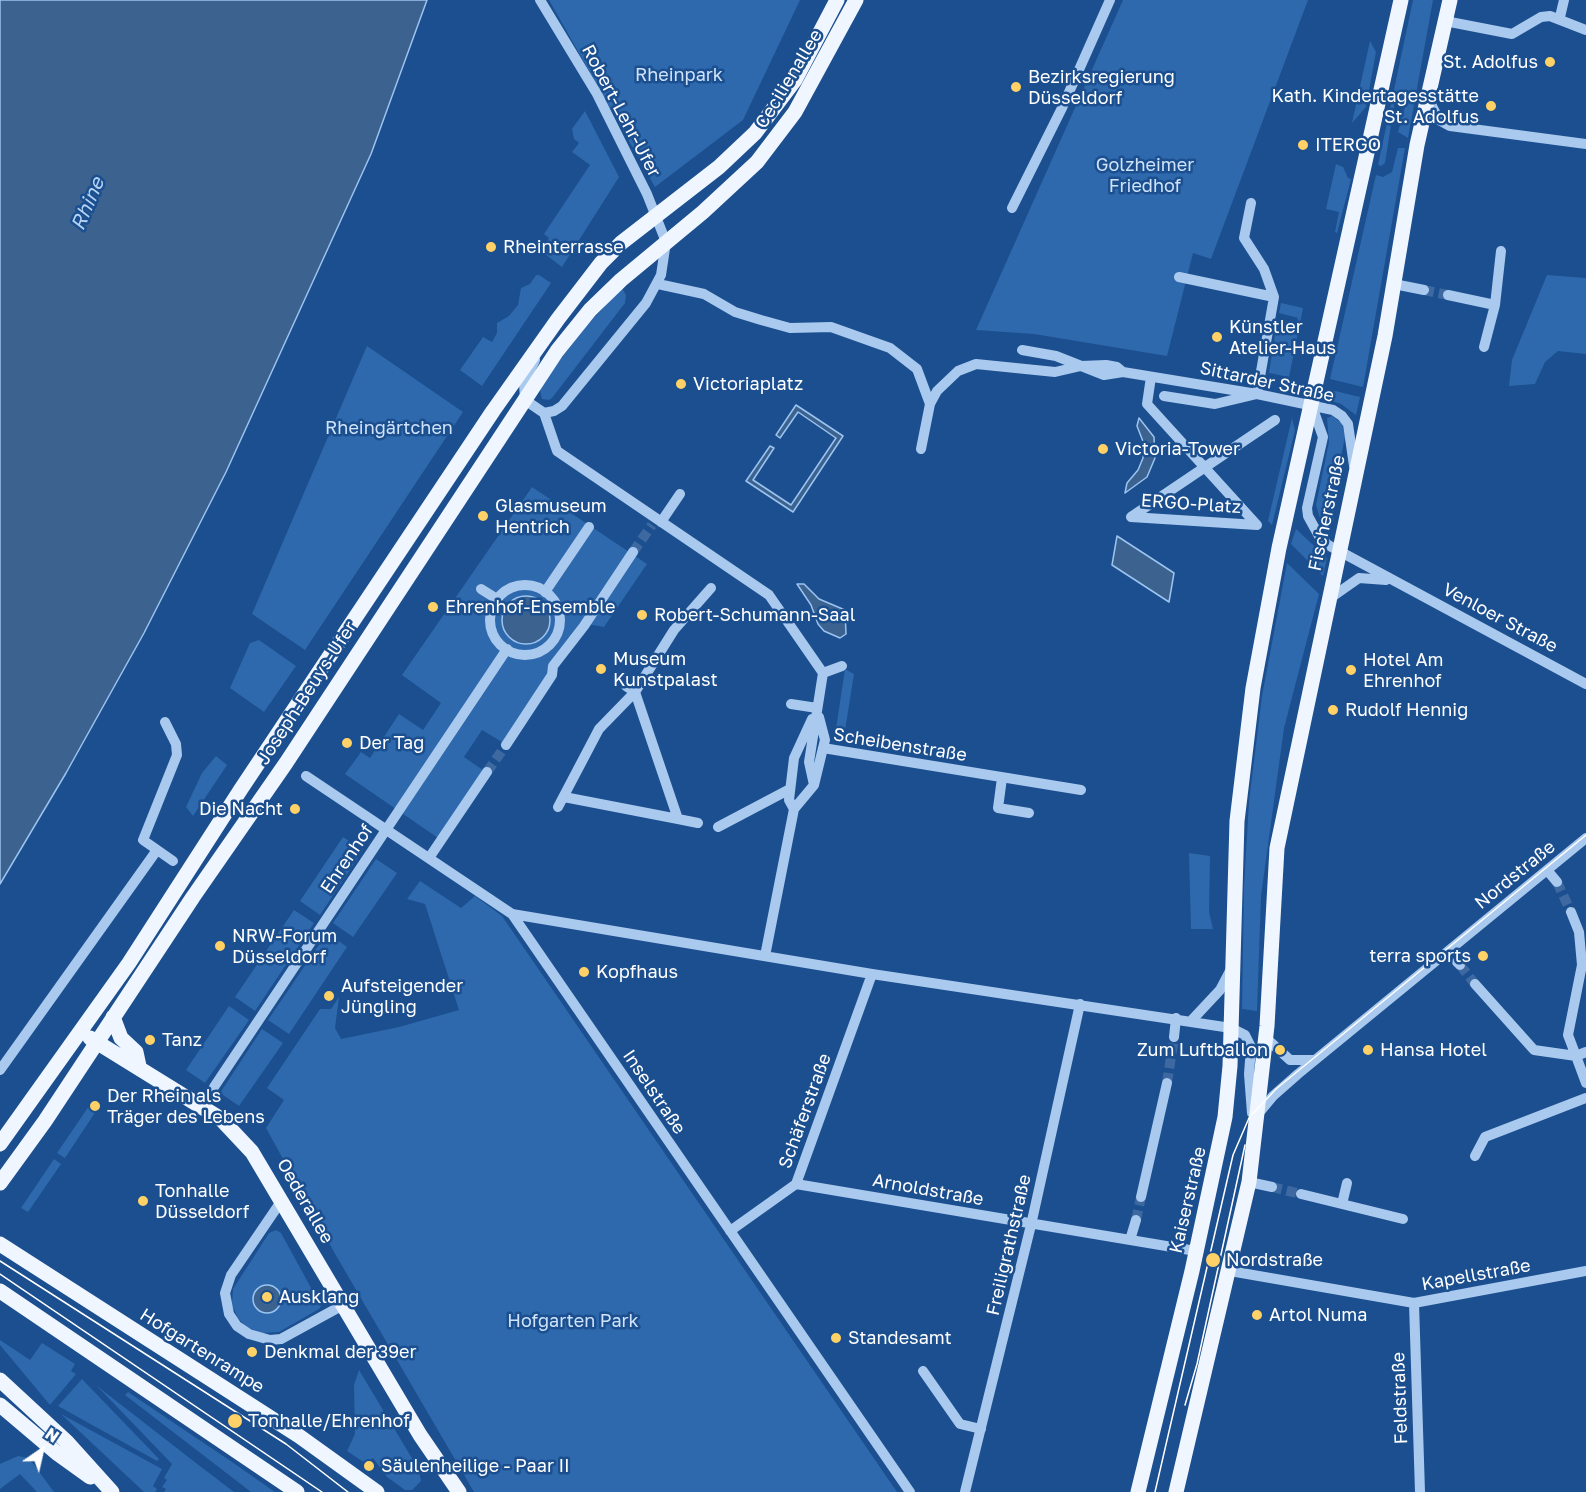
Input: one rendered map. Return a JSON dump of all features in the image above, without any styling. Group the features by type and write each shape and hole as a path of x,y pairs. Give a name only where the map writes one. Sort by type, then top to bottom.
{"main road":[{"name":"Cecilienallee","path":"656,216 719,167 767,119 810,54 837,0"},
{"name":"Cecilienallee","path":"666,242 738,182 773,143 813,82 856,0"},
{"name":"Fischerstraße","path":"1231,1028 1237,821 1244,750 1278,554 1401,0"},
{"name":"Fischerstraße","path":"1266,1038 1277,848 1394,284 1417,145 1450,0"},
{"name":"Joseph-Beuys-Ufer","path":"0,1144 129,963 241,789 493,411 601,263 656,216"},
{"name":"Joseph-Beuys-Ufer","path":"0,1183 45,1121 286,763 557,351 590,310 626,274 666,242"},
{"path":"97,1041 101,1018 129,963"},
{"path":"113,1017 121,1038 136,1052 139,1066"},
{"name":"Kaiserstraße","path":"1138,1492 1224,1126 1231,1028"},
{"name":"Oederallee","path":"76,1037 85,1035 97,1041 221,1119 261,1163 420,1435 459,1492"},
{"path":"1176,1492 1250,1182 1266,1038"},
{"name":"Hofgartenrampe","path":"2,1246 211,1379 376,1490"},
{"path":"0,1291 297,1492"},
{"path":"0,1380 67,1442 111,1491"},
{"path":"0,1406 58,1454 111,1491"},
{"name":"Oederallee","path":"420,1435 444,1492"}],"street":[{"name":"Robert-Lehr-Ufer","path":"540,0 597,94 656,216 666,242"},
{"path":"1012,208 1062,108 1110,0"},
{"path":"1560,17 1564,0"},
{"path":"1445,21 1504,35 1512,34 1541,17 1560,17 1586,30"},
{"path":"1429,100 1439,120 1450,126 1586,144"},
{"path":"1164,396 1215,404 1257,394 1274,297 1264,269 1244,238 1251,203"},
{"path":"544,413 554,411 572,395 646,303 658,284 666,242"},
{"path":"1484,346 1495,304 1501,251"},
{"path":"1179,277 1274,297"},
{"path":"658,284 704,294 735,312 790,328 831,327 890,348 917,369 930,405 921,449"},
{"path":"1394,284 1424,290"},
{"path":"1448,295 1495,304"},
{"path":"544,340 524,383 525,400 544,413 557,451 656,522 712,557 723,569 769,595 823,673 817,708 818,739 814,762 814,785 791,799 718,827"},
{"path":"1022,350 1056,356 1081,366"},
{"name":"Sittarder Straße","path":"930,405 947,380 958,371 976,364 1055,372 1081,366 1106,365 1117,367 1122,372 1257,394 1333,410 1345,419 1349,429 1355,476"},
{"name":"ERGO-Platz","path":"1151,377 1147,404 1204,467 1257,525 1131,517 1195,473 1204,467 1275,420"},
{"name":"Venloer Straße","path":"1312,406 1323,437 1309,496 1308,516 1319,536 1338,550 1586,684"},
{"path":"656,522 680,494"},
{"path":"545,592 589,527"},
{"path":"506,745 552,675 553,666 584,627 633,552"},
{"name":"Venloer Straße","path":"1329,599 1359,578 1398,583"},
{"path":"521,586 534,586 553,599 560,618 555,638 548,647 528,655 507,650 492,632 492,609 497,599 509,589 521,586"},
{"path":"698,823 561,802 599,729 674,630 711,588"},
{"path":"481,589 497,599"},
{"path":"555,638 568,648"},
{"name":"Ehrenhof","path":"214,1087 507,650"},
{"path":"823,673 842,666"},
{"path":"631,689 678,819"},
{"path":"791,704 817,708"},
{"path":"817,708 818,739"},
{"path":"165,722 176,744 177,755 143,840 173,861"},
{"path":"765,956 791,799 794,758 818,739"},
{"name":"Scheibenstraße","path":"814,762 818,739 1002,778 1081,790"},
{"path":"794,758 814,762"},
{"path":"429,858 487,772"},
{"name":"Inselstraße","path":"306,776 512,914 910,1492"},
{"path":"1002,778 998,808 1029,813"},
{"name":"Nordstraße","path":"1256,1115 1273,1096 1586,838"},
{"path":"0,1070 157,850"},
{"path":"1547,870 1557,882"},
{"path":"1570,912 1579,932 1582,965 1568,1035 1581,1054 1586,1083"},
{"path":"512,914 872,974 1231,1028 1245,1035 1251,1047 1249,1074 1254,1134"},
{"path":"1191,1021 1220,990 1231,969"},
{"name":"Schäferstraße","path":"730,1231 796,1184 872,974"},
{"path":"1475,984 1534,1050 1581,1054"},
{"name":"Freiligrathstraße","path":"965,1492 1031,1225 1080,1004"},
{"path":"1174,1037 1176,1018"},
{"path":"1266,1038 1290,1060 1305,1062 1318,1059"},
{"path":"1141,1197 1167,1083"},
{"path":"1475,1156 1485,1137 1586,1098"},
{"path":"1250,1182 1272,1187"},
{"path":"1342,1204 1347,1183"},
{"name":"Arnoldstraße","path":"796,1184 1196,1251"},
{"path":"1301,1194 1403,1219"},
{"path":"282,1200 231,1275 225,1293 229,1314 237,1326 249,1334 270,1340 281,1339 343,1305"},
{"path":"1130,1240 1136,1220"},
{"name":"Kapellstraße","path":"1230,1271 1414,1303 1586,1271"},
{"name":"Feldstraße","path":"1414,1303 1420,1492"},
{"path":"923,1371 960,1424 981,1429"}],"green space":[{"name":"Rheinpark","path":"549,0 800,0 743,120 655,187"},
{"name":"Golzheimer Friedhof","path":"1123,0 1308,0 1211,259 1193,253 1167,356 1034,334 976,330"},
{"path":"1413,0 1433,0 1408,138 1398,132 1406,103 1395,100 1385,163 1381,166 1378,165"},
{"path":"1370,41 1376,52 1366,107 1352,123"},
{"path":"585,111 619,177 562,267 541,251 549,238 544,234 590,165 572,152 579,143 574,139 572,129"},
{"path":"1398,148 1405,148 1363,387 1330,379 1376,175 1383,177 1392,172"},
{"path":"1336,164 1343,167 1348,178 1351,179 1337,233 1335,232 1339,212 1326,209"},
{"path":"536,275 551,283 482,386 460,370 483,337 492,342 497,333 497,323 509,316 518,305 521,288 530,284"},
{"path":"1547,275 1586,278 1586,354 1558,351 1545,362 1535,384 1509,386 1512,360"},
{"path":"622,288 626,295 625,303 552,398 542,399 540,390 560,360 588,324"},
{"path":"1281,303 1303,308 1289,377 1269,373 1277,321 1296,324 1298,318 1279,313"},
{"name":"Rheingärtchen","path":"367,346 463,412 305,650 252,614"},
{"path":"1327,389 1360,397 1356,415 1341,404 1326,399"},
{"path":"1332,416 1342,423 1345,437 1334,492 1334,521 1327,527 1322,525 1316,505 1329,442 1327,418"},
{"path":"1292,418 1295,430 1272,525 1268,521"},
{"path":"532,487 647,564 604,627 581,623 502,742 482,730 464,757 483,770 438,838 345,774 361,752 370,758 399,714 423,730 441,703 402,675"},
{"path":"1296,529 1327,558 1323,576 1291,544"},
{"path":"1287,563 1319,594 1284,728 1261,896 1257,1011 1242,1009 1244,887 1249,802 1262,696"},
{"path":"259,640 296,666 264,712 230,688 250,643"},
{"path":"845,669 854,674 843,743 834,742"},
{"path":"216,756 227,765 193,816 186,807 202,773"},
{"path":"343,837 363,850 320,915 300,901"},
{"path":"1189,853 1210,856 1209,912 1213,929 1191,929"},
{"path":"376,859 397,873 353,937 333,923"},
{"name":"Hofgarten Park","path":"420,881 461,908 475,896 502,916 897,1492 474,1492 334,1252 266,1128 284,1100 267,1088 320,1009 331,1009 339,997 335,1028 341,1039 399,1027 459,1010 425,904 407,899"},
{"path":"294,910 314,923 255,1011 235,997"},
{"path":"327,933 347,947 289,1034 268,1020"},
{"path":"229,1006 249,1020 205,1083 186,1070"},
{"path":"262,1029 283,1043 239,1106 220,1093"},
{"path":"89,1106 96,1111 65,1158 57,1153"},
{"path":"54,1159 61,1164 28,1212 21,1208"},
{"path":"276,1230 281,1233 321,1306 279,1332 262,1333 246,1327 238,1318 232,1305 233,1289 269,1233"},
{"path":"0,1340 30,1360 42,1343 75,1364 71,1371 76,1374 50,1405 0,1345"},
{"path":"359,1370 419,1470 421,1481 412,1490 405,1490 387,1477 373,1458 365,1463 347,1451 355,1434 354,1385"},
{"path":"82,1379 159,1459 157,1461 58,1406"},
{"path":"97,1386 234,1492 164,1492 166,1489 162,1487 167,1480 164,1478 172,1464"},
{"path":"128,1392 275,1492 251,1492 125,1395"},
{"path":"61,1414 162,1469 153,1486 157,1489 155,1492 144,1492"},
{"path":"18,1456 29,1458 54,1492 37,1492 20,1474 0,1489 0,1464"}],"water":[{"name":"Rhine","path":"0,0 427,0 371,154 226,472 144,633 66,773 0,884"},
{"path":"796,405 843,436 793,512 746,481 770,446 774,448 753,480 791,505 836,438 798,412 780,438 776,435"},
{"path":"1139,418 1154,437 1155,458 1147,477 1125,493 1127,483 1138,470 1143,458 1144,444 1137,426"},
{"path":"1117,536 1174,573 1169,602 1112,565"},
{"path":"797,584 804,584 819,599 845,610 846,634 840,638 824,631"},
{"path":"521,596 531,596 543,603 550,615 550,625 543,637 531,644 521,644 506,633 502,625 502,615 513,600"},
{"path":"267,1285 277,1289 281,1299 277,1309 267,1313 257,1309 253,1299 257,1289"}],"tunnel":[{"path":"1424,290 1448,295"},
{"path":"633,552 652,525"},
{"path":"487,772 506,745"},
{"path":"1557,882 1571,912"},
{"path":"1460,965 1475,984"},
{"path":"1167,1083 1174,1037"},
{"path":"1272,1187 1301,1194"},
{"path":"1136,1220 1141,1197"}],"tram line":[{"path":"1155,1492 1233,1155 1249,1118 1276,1089 1586,835"},
{"path":"1185,1405 1197,1364 1245,1145"},
{"path":"0,1261 286,1444 348,1492"},
{"path":"0,1274 322,1492"}],"place":[{"name":"St. Adolfus","path":"1550,62"},
{"name":"Bezirksregierung Düsseldorf","path":"1016,87"},
{"name":"Kath. Kindertagesstätte St. Adolfus","path":"1491,106"},
{"name":"ITERGO","path":"1303,145"},
{"name":"Rheinterrasse","path":"491,247"},
{"name":"Künstler Atelier-Haus","path":"1217,337"},
{"name":"Victoriaplatz","path":"681,384"},
{"name":"Victoria-Tower","path":"1103,449"},
{"name":"Glasmuseum Hentrich","path":"483,516"},
{"name":"Ehrenhof-Ensemble","path":"433,607"},
{"name":"Robert-Schumann-Saal","path":"642,615"},
{"name":"Museum Kunstpalast","path":"601,669"},
{"name":"Hotel Am Ehrenhof","path":"1351,670"},
{"name":"Rudolf Hennig","path":"1333,710"},
{"name":"Der Tag","path":"347,743"},
{"name":"Die Nacht","path":"295,809"},
{"name":"NRW-Forum Düsseldorf","path":"220,946"},
{"name":"terra sports","path":"1483,956"},
{"name":"Kopfhaus","path":"584,972"},
{"name":"Aufsteigender Jüngling","path":"329,996"},
{"name":"Tanz","path":"150,1040"},
{"name":"Zum Luftballon","path":"1280,1050"},
{"name":"Hansa Hotel","path":"1368,1050"},
{"name":"Der Rhein als Träger des Lebens","path":"95,1106"},
{"name":"Tonhalle Düsseldorf","path":"143,1201"},
{"name":"Nordstraße","path":"1213,1260"},
{"name":"Ausklang","path":"267,1297"},
{"name":"Artol Numa","path":"1257,1315"},
{"name":"Standesamt","path":"836,1338"},
{"name":"Denkmal der 39er","path":"252,1352"},
{"name":"Tonhalle/Ehrenhof","path":"235,1421"},
{"name":"Säulenheilige - Paar II","path":"369,1466"}]}
